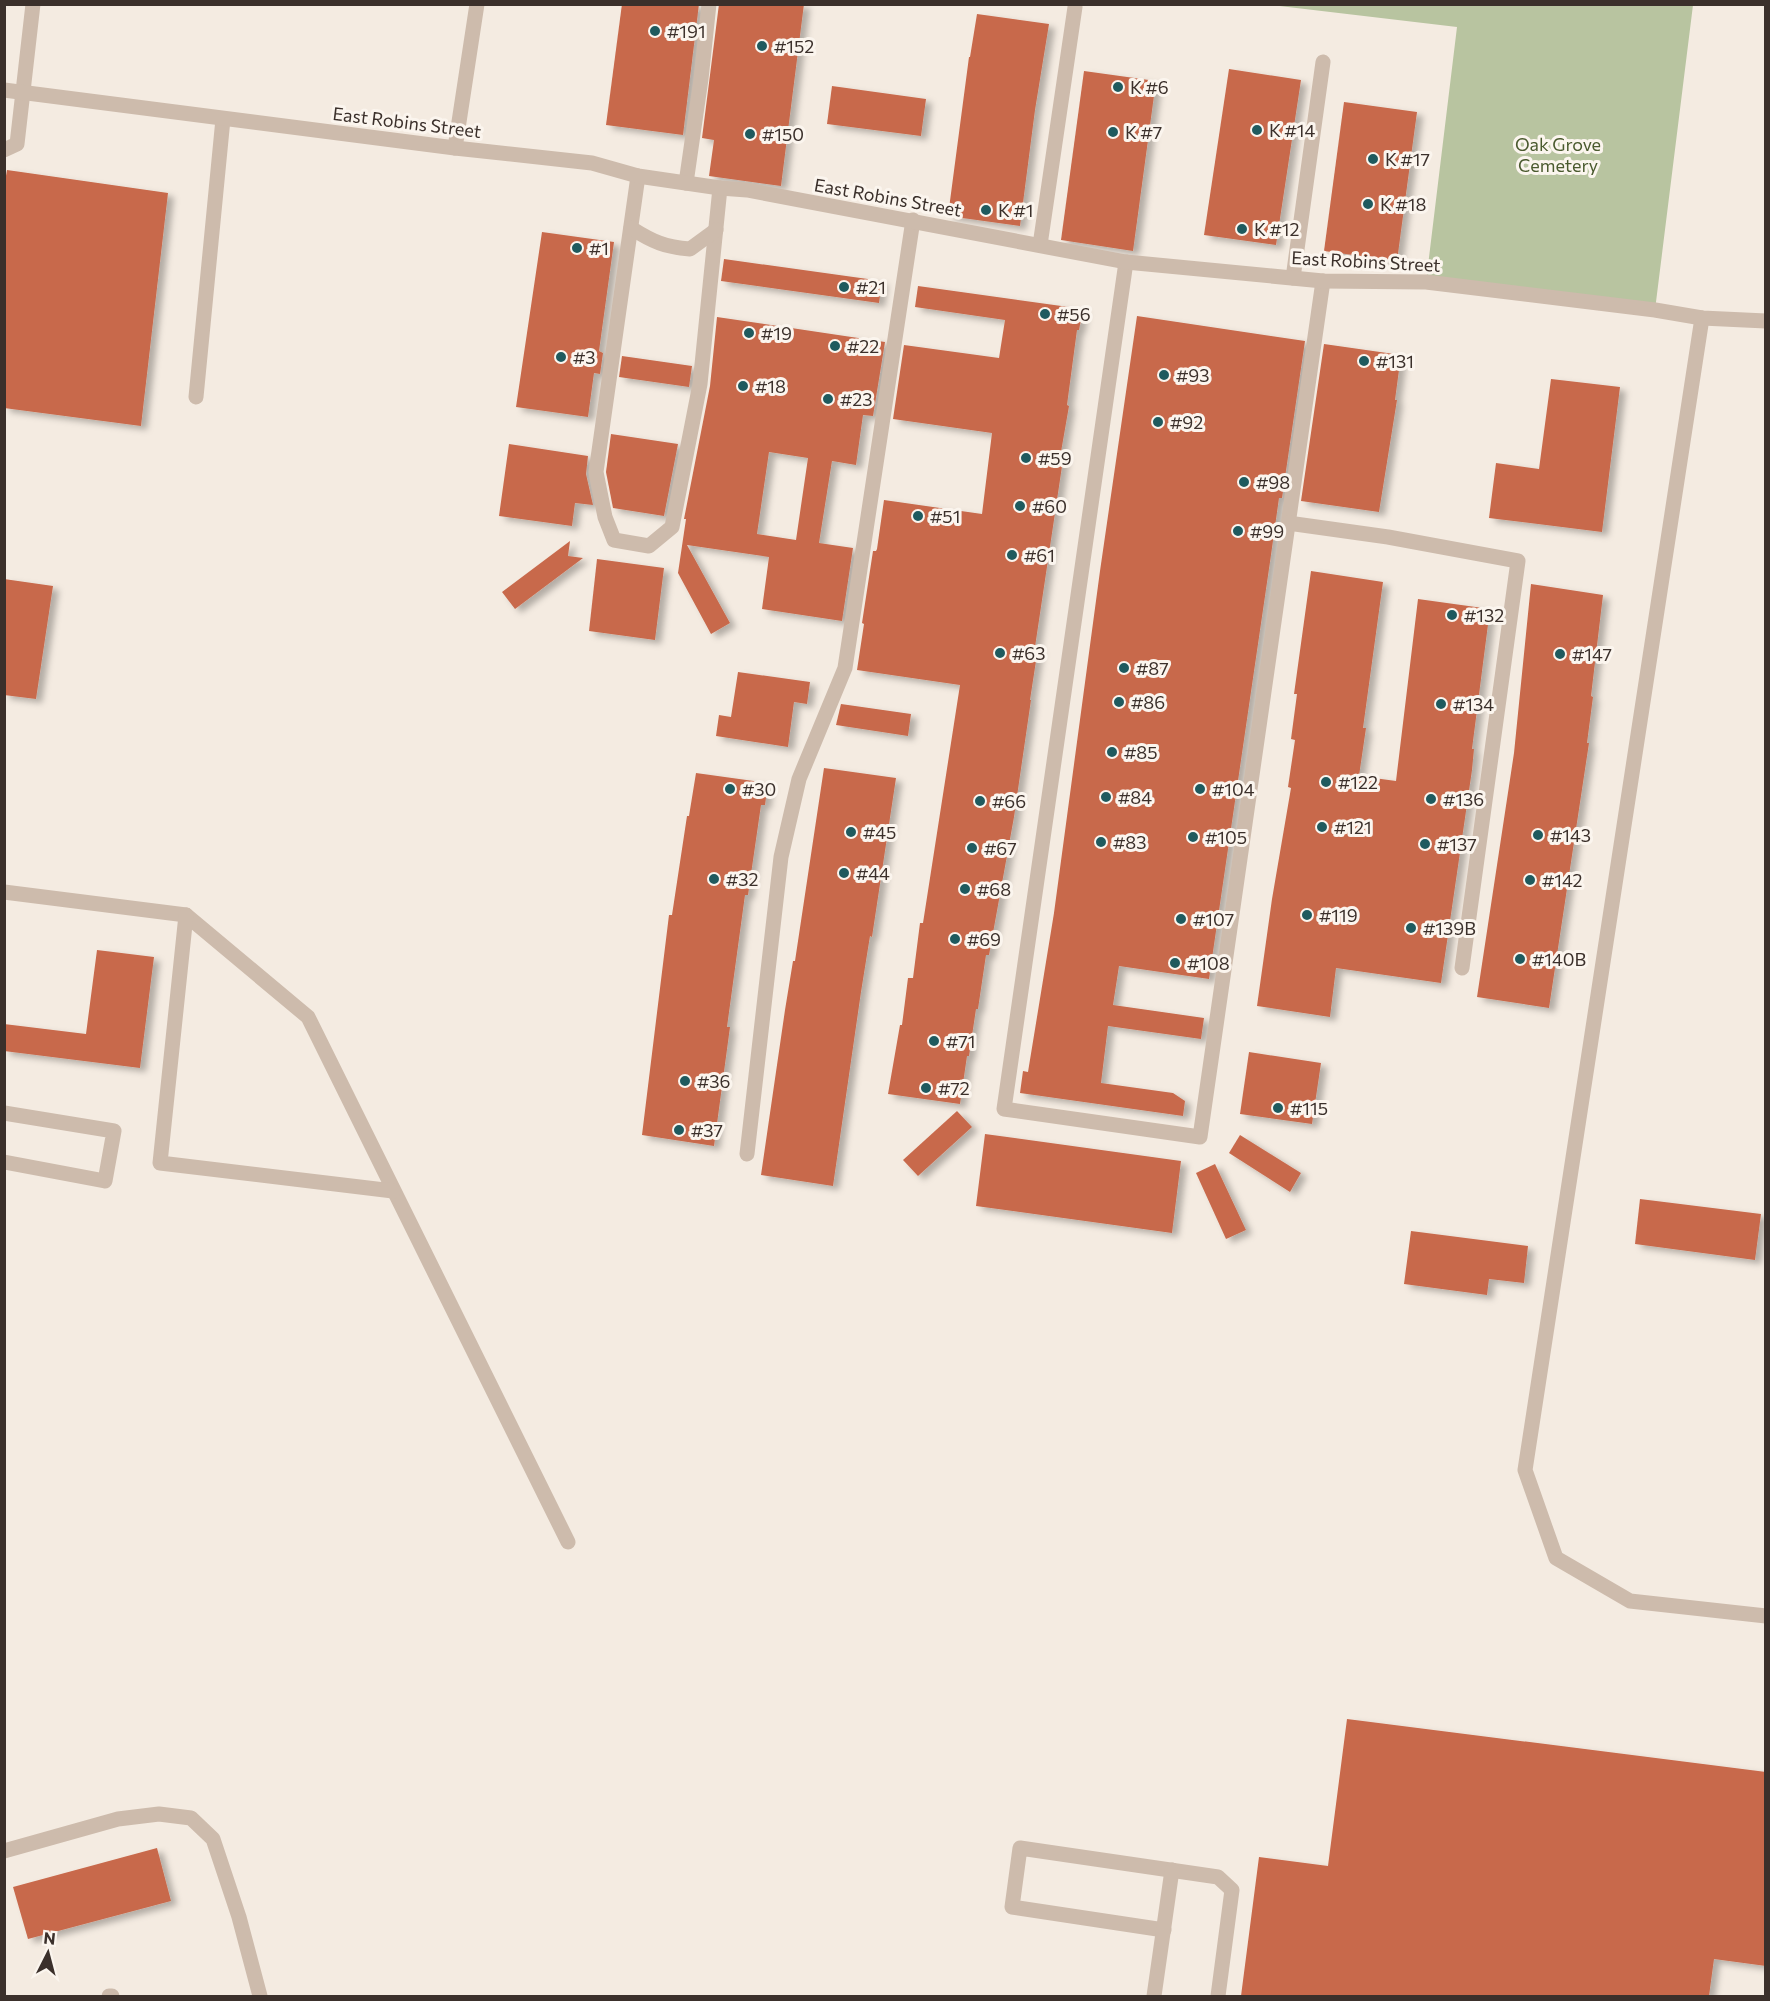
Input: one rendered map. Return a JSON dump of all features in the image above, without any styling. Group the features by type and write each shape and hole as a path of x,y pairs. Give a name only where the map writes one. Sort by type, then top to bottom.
{"street":[{"path":"4,150 17,144 33,4"},
{"path":"455,148 477,4"},
{"path":"686,183 709,4"},
{"path":"1041,245 1075,7"},
{"path":"1293,278 1323,62"},
{"name":"East Robins Street","path":"4,90 455,148 592,163 638,176 747,190 1126,262 1293,278 1426,282 1655,310 1702,318 1766,321"},
{"path":"196,397 223,119"},
{"path":"638,176 596,472 604,517 614,540 649,546 672,527 700,384 720,188"},
{"path":"747,1154 782,857 799,779 845,668 913,220"},
{"path":"631,228 667,247 690,249 716,230"},
{"path":"1126,262 1004,1109 1200,1137 1323,280"},
{"path":"1702,318 1525,1470 1556,1558 1630,1601 1766,1616"},
{"path":"1288,523 1388,537 1518,561 1462,968"},
{"path":"4,892 186,915 308,1017 568,1542"},
{"path":"186,915 160,1163 393,1191"},
{"path":"4,1113 114,1131 105,1181 4,1162"},
{"path":"4,1851 118,1819 159,1814 190,1818 213,1839 260,1996"},
{"path":"1164,1930 1012,1907 1020,1848 1218,1877 1232,1890 1218,1996"},
{"path":"1154,1996 1172,1870"}],"green space":[{"name":"Oak Grove Cemetery","path":"1271,5 1693,5 1655,310 1426,282 1457,27"}],"building":[{"path":"622,4 699,4 683,135 606,125"},
{"path":"719,4 804,4 781,186 709,176 714,140 702,138"},
{"path":"977,14 1049,24 1020,226 948,216 969,57"},
{"path":"1229,69 1301,80 1276,245 1204,235"},
{"path":"1084,71 1156,81 1133,251 1061,240"},
{"path":"832,86 926,99 921,136 827,124"},
{"path":"1344,102 1417,112 1397,261 1324,251"},
{"path":"7,170 168,193 141,426 4,408 4,187"},
{"path":"542,232 614,242 599,351 603,353 600,374 594,373 588,417 516,407"},
{"path":"724,259 882,281 879,303 721,281"},
{"path":"918,286 1083,309 1079,330 1077,330 1067,405 1069,406 1061,452 1064,453 1035,647 1038,648 1014,817 989,955 986,955 960,1104 888,1094 900,1025 902,1025 908,978 913,978 920,923 923,923 960,685 857,670 873,551 877,549 884,500 982,514 992,433 893,419 904,345 999,358 1005,320 915,307"},
{"path":"1137,316 1305,341 1282,498 1279,498 1209,979 1119,966 1113,1005 1204,1018 1201,1039 1108,1026 1101,1083 1173,1093 1185,1101 1183,1116 1020,1093 1023,1071 1028,1072 1054,913"},
{"path":"717,317 885,342 873,416 863,415 856,465 832,461 819,543 853,548 842,621 762,609 769,557 687,545 730,623 711,634 678,573 686,519 684,519 710,386","holes":["769,452 808,458 796,540 757,534"]},
{"path":"1324,344 1401,355 1395,400 1397,400 1379,512 1301,501"},
{"path":"622,356 692,366 689,387 619,377"},
{"path":"1551,379 1620,387 1602,532 1489,518 1496,463 1539,469"},
{"path":"611,434 678,444 664,516 613,508 606,472"},
{"path":"509,444 588,456 586,474 593,505 575,503 572,526 499,516"},
{"path":"570,541 568,556 583,558 515,609 502,592"},
{"path":"597,559 664,568 655,640 589,631"},
{"path":"1311,571 1383,582 1363,728 1366,728 1359,776 1396,781 1418,599 1490,609 1472,749 1474,749 1472,770 1441,983 1336,968 1330,1017 1257,1006 1291,788 1288,787 1295,740 1291,739 1297,694 1294,694"},
{"path":"4,579 53,586 36,699 4,695"},
{"path":"1531,584 1603,595 1591,696 1593,697 1587,743 1589,743 1549,1008 1477,997 1514,753"},
{"path":"738,672 810,682 807,704 794,702 788,747 716,736 719,715 731,717"},
{"path":"841,704 911,714 908,736 836,725"},
{"path":"824,768 896,778 872,937 870,936 861,992 833,1186 761,1175"},
{"path":"696,773 768,783 765,805 761,805 748,895 745,895 714,1146 642,1135 669,915 672,915"},
{"path":"97,950 154,957 140,1068 4,1051 4,1024 86,1034"},
{"path":"1249,1052 1321,1063 1312,1124 1240,1114"},
{"path":"957,1111 972,1127 918,1176 903,1160"},
{"path":"985,1134 1181,1161 1172,1233 976,1206"},
{"path":"1240,1135 1301,1173 1290,1192 1229,1153"},
{"path":"1215,1164 1246,1230 1226,1239 1196,1173"},
{"path":"1640,1199 1761,1214 1755,1260 1635,1244"},
{"path":"1411,1231 1528,1246 1524,1283 1489,1279 1487,1295 1404,1284"},
{"path":"1347,1719 1766,1772 1766,1966 1714,1959 1709,1996 1241,1996 1259,1857 1328,1866"},
{"path":"157,1848 171,1901 28,1939 13,1887"}],"place":[{"name":"#191","path":"655,31"},
{"name":"#152","path":"762,46"},
{"name":"K #6","path":"1118,87"},
{"name":"K #14","path":"1257,130"},
{"name":"K #7","path":"1113,132"},
{"name":"#150","path":"750,134"},
{"name":"K #17","path":"1373,159"},
{"name":"K #18","path":"1368,204"},
{"name":"K #1","path":"986,210"},
{"name":"K #12","path":"1242,229"},
{"name":"#1","path":"577,248"},
{"name":"#21","path":"844,287"},
{"name":"#56","path":"1045,314"},
{"name":"#19","path":"749,333"},
{"name":"#22","path":"835,346"},
{"name":"#3","path":"561,357"},
{"name":"#131","path":"1364,361"},
{"name":"#93","path":"1164,375"},
{"name":"#18","path":"743,386"},
{"name":"#23","path":"828,399"},
{"name":"#92","path":"1158,422"},
{"name":"#59","path":"1026,458"},
{"name":"#98","path":"1244,482"},
{"name":"#60","path":"1020,506"},
{"name":"#51","path":"918,516"},
{"name":"#99","path":"1238,531"},
{"name":"#61","path":"1012,555"},
{"name":"#132","path":"1452,615"},
{"name":"#63","path":"1000,653"},
{"name":"#147","path":"1560,654"},
{"name":"#87","path":"1124,668"},
{"name":"#86","path":"1119,702"},
{"name":"#134","path":"1441,704"},
{"name":"#85","path":"1112,752"},
{"name":"#122","path":"1326,782"},
{"name":"#30","path":"730,789"},
{"name":"#104","path":"1200,789"},
{"name":"#84","path":"1106,797"},
{"name":"#136","path":"1431,799"},
{"name":"#66","path":"980,801"},
{"name":"#121","path":"1322,827"},
{"name":"#45","path":"851,832"},
{"name":"#143","path":"1538,835"},
{"name":"#105","path":"1193,837"},
{"name":"#83","path":"1101,842"},
{"name":"#137","path":"1425,844"},
{"name":"#67","path":"972,848"},
{"name":"#44","path":"844,873"},
{"name":"#32","path":"714,879"},
{"name":"#142","path":"1530,880"},
{"name":"#68","path":"965,889"},
{"name":"#119","path":"1307,915"},
{"name":"#107","path":"1181,919"},
{"name":"#139B","path":"1411,928"},
{"name":"#69","path":"955,939"},
{"name":"#140B","path":"1520,959"},
{"name":"#108","path":"1175,963"},
{"name":"#71","path":"934,1041"},
{"name":"#36","path":"685,1081"},
{"name":"#72","path":"926,1088"},
{"name":"#115","path":"1278,1108"},
{"name":"#37","path":"679,1130"}]}
